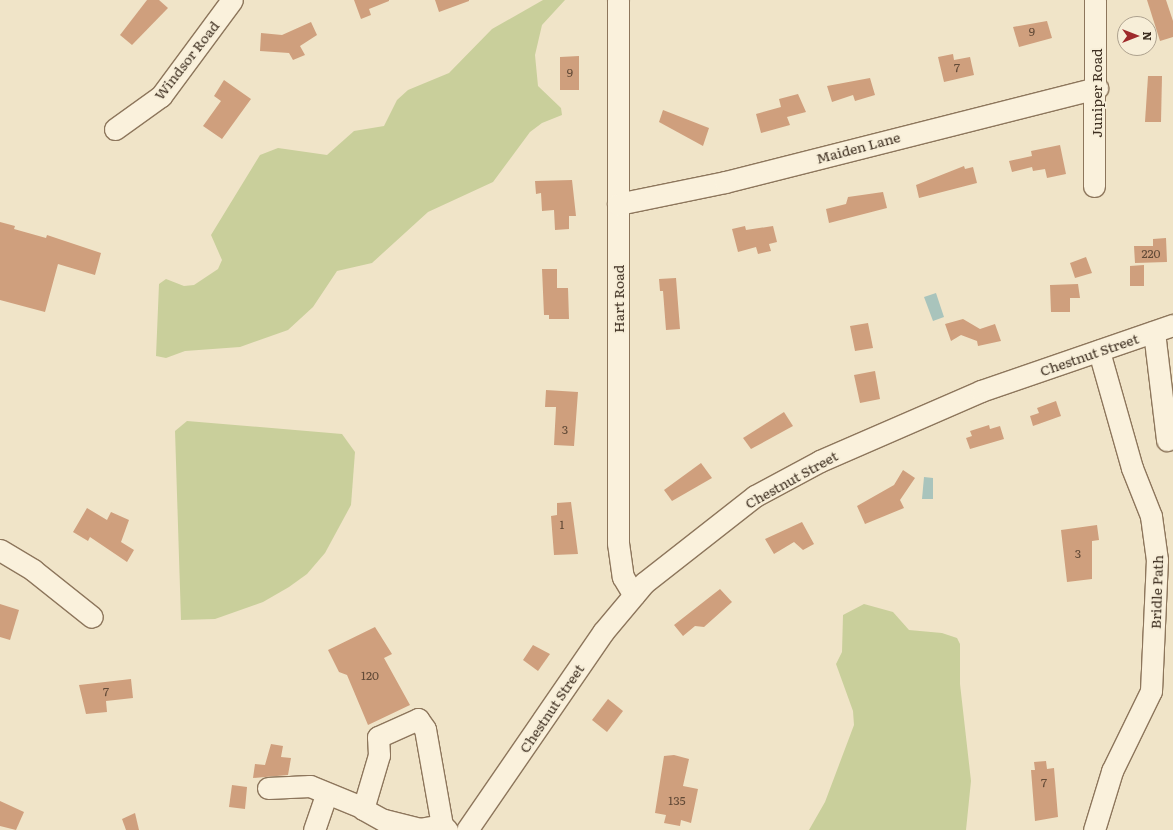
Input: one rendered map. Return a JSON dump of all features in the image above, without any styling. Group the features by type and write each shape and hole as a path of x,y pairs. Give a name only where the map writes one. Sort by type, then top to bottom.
{"street":[{"name":"Windsor Road","path":"115,129 161,96 232,0"},
{"name":"Hart Road","path":"618,0 618,543 623,577 634,595"},
{"name":"Juniper Road","path":"1094,186 1097,88 1095,0"},
{"name":"Maiden Lane","path":"618,204 725,182 1097,88"},
{"name":"Chestnut Street","path":"467,830 603,632 634,595 700,536 749,500 820,461 981,391 1163,328"},
{"path":"1163,328 1167,440"},
{"name":"Bridle Path","path":"1094,830 1109,778 1150,691 1157,560 1152,516 1132,468 1099,351"},
{"path":"0,550 92,617"},
{"path":"268,788 310,786 326,795 364,808 383,820 420,829 445,828 425,729 418,719 378,737 379,755 364,808"},
{"path":"314,830 326,795"}],"green space":[{"path":"543,0 565,0 542,25 535,55 538,86 561,108 562,115 542,123 530,132 493,182 428,212 372,263 337,271 313,307 288,330 240,347 185,351 166,358 156,356 159,284 166,279 184,286 194,285 218,269 222,260 211,235 260,155 278,148 327,155 354,131 384,126 397,100 408,90 449,73 492,29"},
{"path":"187,421 342,434 355,452 351,505 325,553 307,574 289,587 263,602 215,619 181,620 175,431"},
{"path":"864,604 893,612 909,630 942,633 957,638 960,644 960,684 971,781 966,830 809,830 825,802 854,725 853,711 836,664 842,652 843,615"}],"water":[{"path":"936,293 944,317 933,321 924,297"},
{"path":"924,477 933,478 933,499 922,499"}],"building":[{"path":"147,0 159,0 168,8 132,45 120,35"},
{"path":"354,0 389,1 369,9 371,15 361,19"},
{"path":"435,0 469,0 469,1 439,12"},
{"path":"1147,0 1166,0 1173,21 1173,37 1160,41 1157,32 1157,16 1152,16"},
{"path":"1047,21 1052,38 1019,47 1013,27"},
{"path":"311,22 317,35 300,46 305,55 293,60 289,53 260,51 261,33 282,35"},
{"path":"953,54 954,60 970,57 974,75 944,82 938,57"},
{"path":"579,56 579,90 560,90 560,57"},
{"path":"1148,76 1162,76 1161,122 1145,122"},
{"path":"870,78 875,95 855,101 853,95 832,102 827,86"},
{"path":"224,80 251,99 222,139 203,126 221,101 214,96"},
{"path":"798,94 806,112 787,117 790,125 761,133 756,114 781,107 779,99"},
{"path":"663,110 709,128 703,146 659,122"},
{"path":"1060,145 1066,174 1047,178 1045,169 1033,171 1032,167 1012,172 1009,161 1032,156 1031,151"},
{"path":"964,166 965,169 973,167 977,183 919,198 916,185"},
{"path":"572,180 576,216 569,216 569,229 555,230 554,210 542,211 541,193 536,194 535,181"},
{"path":"883,192 887,208 829,223 826,209 846,204 848,197"},
{"path":"0,222 15,226 14,229 46,238 47,235 101,253 95,275 58,264 45,312 0,300"},
{"path":"745,226 746,230 773,226 777,242 769,244 771,251 758,254 756,247 738,252 732,229"},
{"path":"1166,238 1167,262 1135,263 1134,246 1153,246 1153,239"},
{"path":"1086,257 1092,273 1075,278 1070,263"},
{"path":"1144,265 1144,286 1130,286 1130,266"},
{"path":"542,269 557,269 557,288 568,288 569,319 549,319 549,315 544,315"},
{"path":"676,278 680,329 666,330 663,291 660,291 659,279"},
{"path":"1078,284 1080,298 1070,298 1070,312 1051,312 1050,285"},
{"path":"963,319 980,329 995,324 1001,341 978,346 977,341 961,335 951,341 945,324"},
{"path":"868,323 873,348 855,351 850,326"},
{"path":"875,371 880,399 860,403 854,375"},
{"path":"546,390 578,392 574,446 554,445 556,407 545,407"},
{"path":"1056,401 1061,416 1033,426 1030,416 1039,413 1037,408"},
{"path":"784,412 793,426 751,449 743,438"},
{"path":"989,425 990,429 1000,426 1004,439 970,449 966,438 972,436 970,431"},
{"path":"701,463 712,478 672,501 664,490"},
{"path":"903,470 915,478 900,500 904,508 865,524 857,506 894,485"},
{"path":"571,502 578,554 554,555 551,516 557,515 557,503"},
{"path":"87,508 107,520 111,512 129,520 121,542 134,550 127,562 90,537 88,541 73,532"},
{"path":"802,522 814,544 803,550 794,542 774,554 765,539"},
{"path":"1097,525 1099,540 1092,541 1092,579 1067,582 1061,530"},
{"path":"720,589 732,602 704,627 695,626 683,636 674,625"},
{"path":"0,604 19,610 10,640 0,637"},
{"path":"375,627 392,654 384,658 410,705 368,725 347,675 339,672 328,650"},
{"path":"533,645 550,654 538,671 523,660"},
{"path":"131,679 133,698 106,701 107,712 86,714 79,685"},
{"path":"608,699 623,711 607,732 592,720"},
{"path":"271,744 283,746 281,757 291,758 288,775 253,778 255,764 265,765"},
{"path":"674,755 689,759 683,786 698,789 691,823 681,820 680,826 664,823 666,815 655,813 664,756"},
{"path":"1046,761 1047,769 1054,768 1058,817 1035,821 1031,770 1035,770 1034,762"},
{"path":"232,785 247,787 245,809 229,807"},
{"path":"0,801 24,812 16,830 0,826"},
{"path":"135,813 139,830 126,830 122,819"}]}
